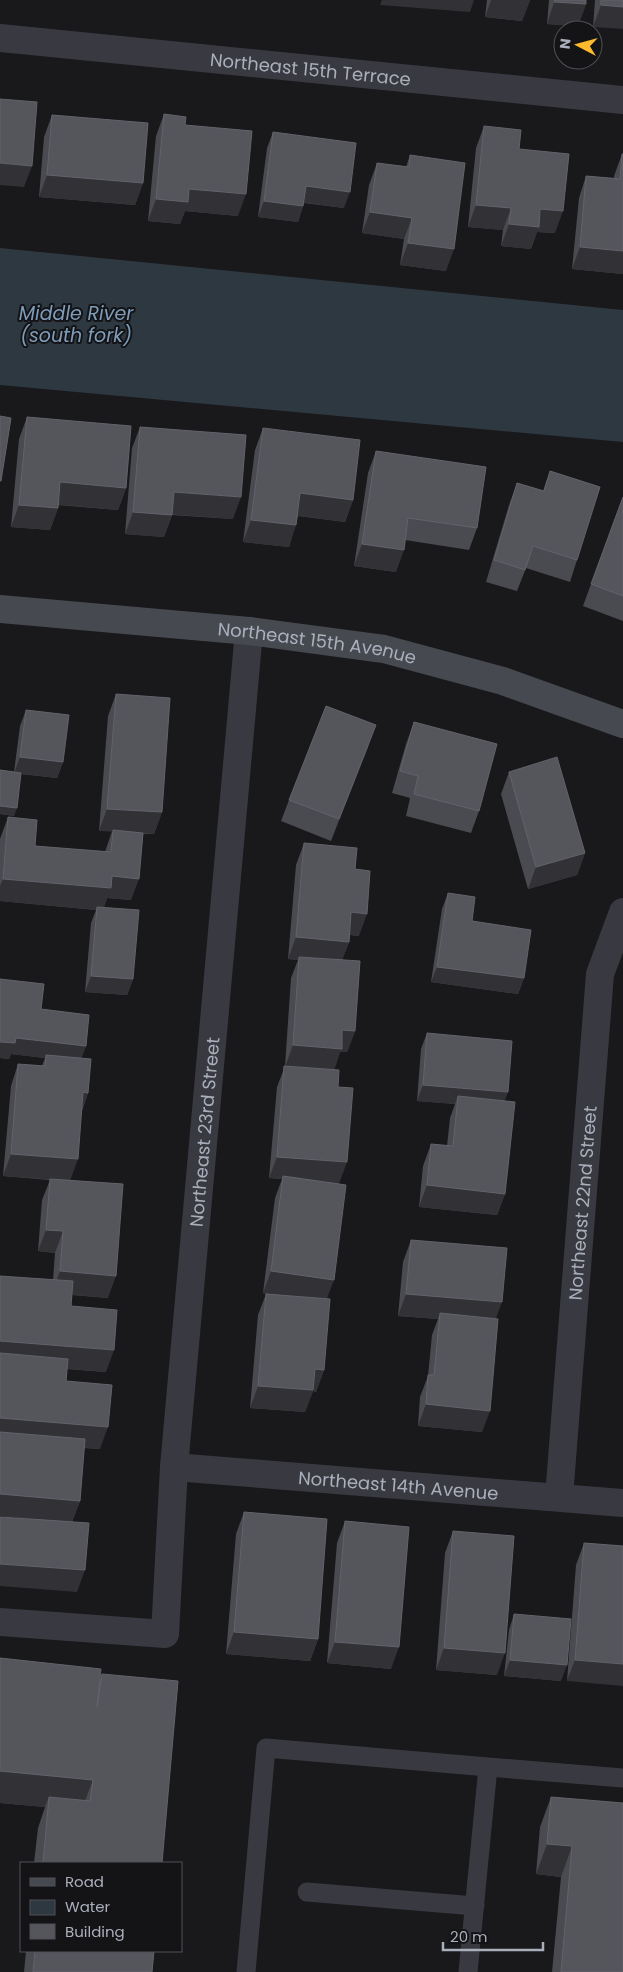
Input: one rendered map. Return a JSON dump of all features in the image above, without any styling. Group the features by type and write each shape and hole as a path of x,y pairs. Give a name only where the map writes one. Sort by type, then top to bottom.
{"street":[{"name":"Northeast 15th Terrace","path":"0,38 623,100"},
{"name":"Northeast 15th Avenue","path":"0,609 249,631 384,648 503,681 623,724"},
{"name":"Northeast 23rd Street","path":"0,1622 165,1634 174,1467 249,631"},
{"name":"Northeast 22nd Street","path":"559,1497 600,974 623,912"},
{"name":"Northeast 14th Avenue","path":"174,1467 623,1503"}],"lane":[{"path":"246,1972 266,1748 623,1778"},
{"path":"468,1972 488,1766"},
{"path":"307,1892 474,1906"}],"water":[{"name":"Middle River (south fork)","path":"0,248 623,310 623,442 0,385"}],"building":[{"path":"555,0 586,0 586,4 554,2"},
{"path":"601,0 623,0 623,7 601,5"},
{"path":"0,99 37,102 32,166 0,163"},
{"path":"164,114 186,117 185,125 252,131 246,194 189,189 188,202 156,199"},
{"path":"52,115 148,123 143,183 47,175"},
{"path":"484,126 521,130 519,149 569,154 563,211 540,209 539,227 509,224 511,208 476,205"},
{"path":"273,132 356,143 350,192 306,186 303,206 264,201"},
{"path":"622,154 623,251 580,247 586,176 620,179"},
{"path":"410,155 465,163 454,249 408,243 412,218 370,212 377,163 409,167"},
{"path":"0,416 11,418 1,481 0,481"},
{"path":"27,417 131,426 126,488 60,482 58,508 19,505"},
{"path":"140,427 246,435 241,497 174,492 172,515 133,512"},
{"path":"263,428 360,440 353,500 300,493 296,525 251,520"},
{"path":"376,451 486,467 477,528 408,518 404,550 362,544"},
{"path":"550,471 600,487 577,560 533,546 525,570 494,560 517,483 544,491"},
{"path":"623,497 623,596 591,584"},
{"path":"116,694 170,698 162,812 107,809"},
{"path":"326,706 376,725 339,819 289,800"},
{"path":"26,710 69,715 63,762 20,757"},
{"path":"414,722 497,744 479,811 414,794 418,776 400,771"},
{"path":"557,757 585,853 536,867 509,772"},
{"path":"0,770 21,773 17,808 0,806"},
{"path":"8,817 37,820 35,846 111,852 113,830 143,833 139,879 112,876 111,888 3,879"},
{"path":"304,843 357,848 355,869 370,871 367,914 351,912 349,942 296,937"},
{"path":"448,893 475,897 472,921 531,930 524,978 437,967"},
{"path":"97,907 139,910 133,979 91,976"},
{"path":"299,957 360,961 355,1031 342,1030 342,1049 293,1045"},
{"path":"0,979 44,984 41,1009 89,1015 86,1046 16,1038 15,1043 0,1042"},
{"path":"427,1033 512,1041 508,1092 423,1085"},
{"path":"46,1055 91,1059 88,1093 83,1092 78,1159 11,1154 18,1064 45,1066"},
{"path":"284,1066 339,1070 338,1087 353,1088 347,1162 277,1157"},
{"path":"458,1096 515,1102 505,1194 427,1185 431,1144 453,1146"},
{"path":"283,1176 346,1185 334,1280 271,1271"},
{"path":"50,1179 123,1184 116,1276 60,1271 63,1231 46,1230"},
{"path":"411,1240 507,1248 502,1302 406,1294"},
{"path":"0,1276 73,1281 71,1306 117,1310 114,1350 0,1341"},
{"path":"266,1294 330,1299 324,1370 315,1369 313,1390 258,1386"},
{"path":"440,1313 498,1319 490,1411 426,1404 428,1375 434,1375"},
{"path":"0,1353 68,1359 66,1381 112,1385 108,1427 0,1418"},
{"path":"0,1432 85,1439 80,1501 0,1494"},
{"path":"244,1512 327,1519 318,1639 234,1632"},
{"path":"0,1517 89,1523 85,1570 0,1564"},
{"path":"345,1521 409,1527 399,1647 335,1642"},
{"path":"453,1531 514,1536 505,1653 444,1648"},
{"path":"584,1543 623,1546 623,1664 575,1660"},
{"path":"514,1614 571,1619 567,1665 510,1660"},
{"path":"0,1658 101,1669 97,1707 102,1674 178,1681 162,1862 43,1862 49,1797 90,1801 93,1780 0,1771"},
{"path":"551,1797 623,1803 623,1972 561,1972 572,1846 547,1844"},
{"path":"35,1952 154,1952 152,1972 33,1972"}]}
